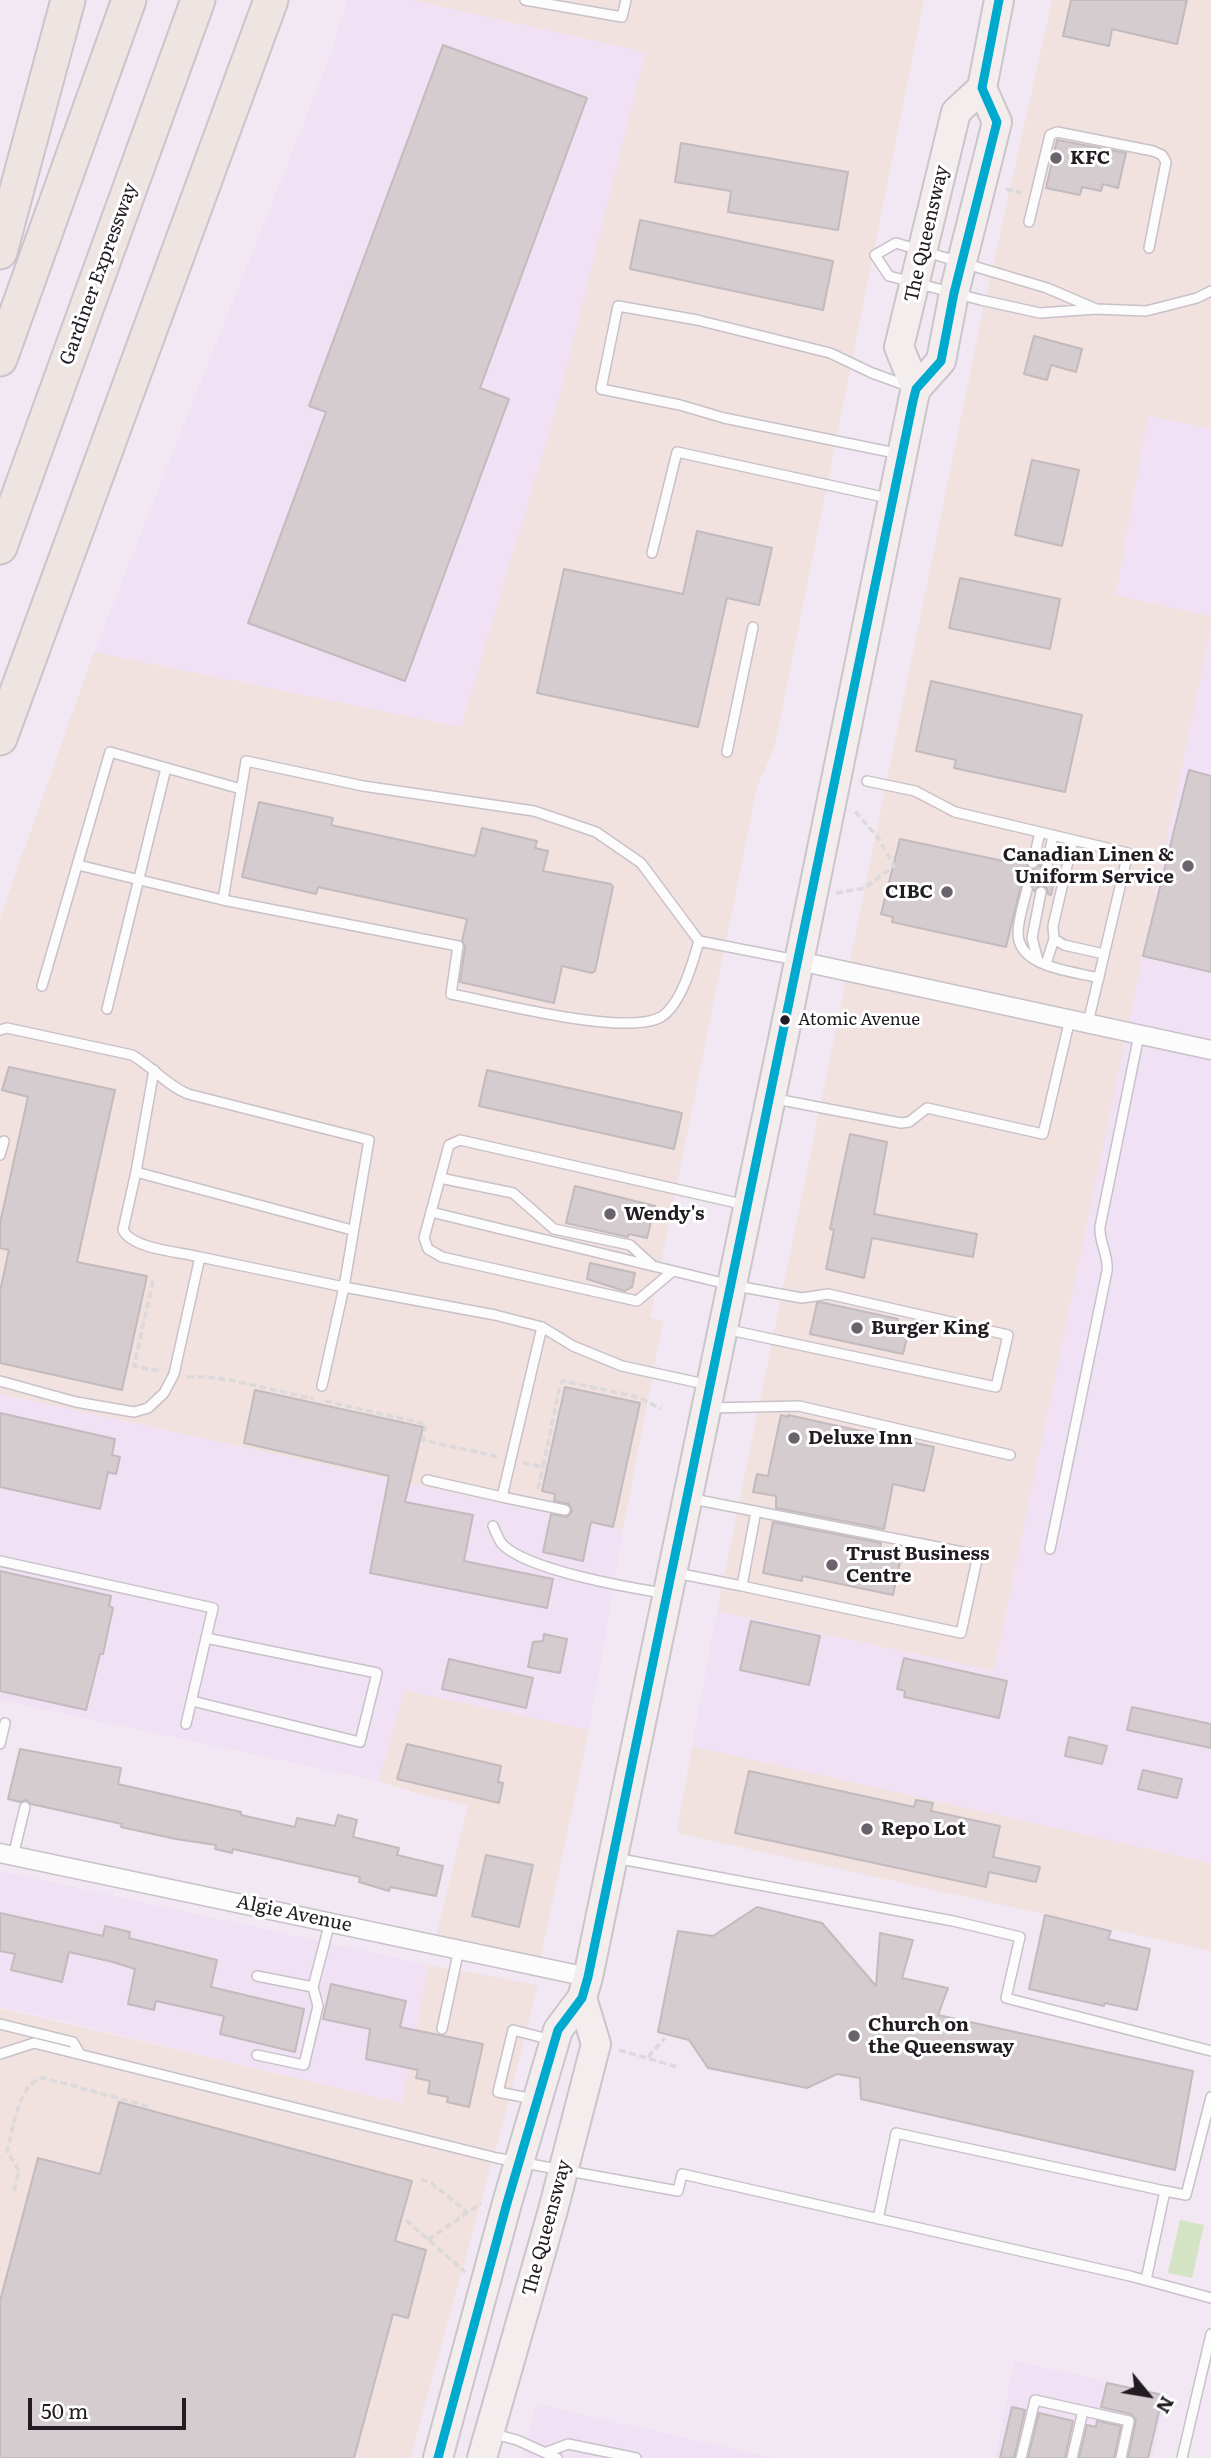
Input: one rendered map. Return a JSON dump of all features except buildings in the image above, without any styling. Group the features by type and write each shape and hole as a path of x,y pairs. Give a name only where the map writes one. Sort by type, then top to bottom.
{"highway":[{"path":"0,252 68,0"},
{"path":"0,359 129,0"},
{"name":"Gardiner Expressway","path":"0,547 198,0"},
{"path":"0,738 271,0"}],"main road":[{"path":"982,88 999,0"},
{"name":"The Queensway","path":"438,2458 558,2030 585,1987 614,1858 916,389 941,361 954,293 997,122 982,88 956,112 899,347 916,389"},
{"name":"The Queensway","path":"486,2446 596,2044 585,1987"}],"street":[{"path":"799,961 1211,1050"},
{"name":"Algie Avenue","path":"7,1855 459,1949 585,1987"}],"lane":[{"path":"525,0 622,18 626,0"},
{"path":"1029,222 1051,135 1058,131 1153,150 1162,155 1166,162 1149,248"},
{"path":"1096,309 1046,288 896,243 875,256 889,276 1040,313 1096,309 1146,312 1197,298 1211,291"},
{"path":"902,454 724,418 680,405 601,389 618,306 697,320 830,353 872,373 916,389"},
{"path":"652,552 677,452 893,499"},
{"path":"727,752 752,626"},
{"path":"42,986 110,752 241,789"},
{"path":"223,900 246,761 363,786 534,811 596,832 641,863 699,941 799,961"},
{"path":"107,1009 166,768"},
{"path":"867,781 915,791 955,812 1128,853 1088,1023"},
{"path":"1033,863 1040,832"},
{"path":"1047,866 1053,835"},
{"path":"1042,963 1054,939 1053,926 1073,840"},
{"path":"78,865 223,900 458,946 451,994 596,1023 642,1023 663,1016 683,987 699,941"},
{"path":"1027,889 1018,935 1026,953 1042,963 1099,978"},
{"path":"1041,892 1032,938 1042,963"},
{"path":"1054,939 1064,945 1104,954"},
{"path":"771,1098 901,1123 913,1119 927,1108 1044,1134 1070,1020"},
{"path":"0,1030 7,1028 132,1055 175,1088 188,1094 369,1140 344,1287 322,1386"},
{"path":"1050,1549 1107,1271 1108,1262 1100,1227 1139,1035"},
{"path":"154,1070 136,1172 123,1224 126,1235 141,1244 344,1287 495,1315 542,1327 573,1346 708,1397 799,1406 1010,1455"},
{"path":"673,1271 637,1301 442,1257 425,1244 424,1238 449,1144 460,1140 747,1205"},
{"path":"0,1155 4,1141"},
{"path":"136,1172 352,1230"},
{"path":"440,1178 513,1193 554,1228 630,1245 653,1266"},
{"path":"431,1212 731,1284 803,1298 825,1293 1008,1335 996,1387 722,1329"},
{"path":"0,1381 76,1402 134,1412 148,1408 164,1393 174,1374 200,1256"},
{"path":"502,1497 542,1327"},
{"path":"426,1480 565,1510"},
{"path":"493,1526 501,1543 516,1555 606,1584 743,1586 961,1633 978,1555 688,1497"},
{"path":"743,1586 756,1511"},
{"path":"0,1561 212,1608 186,1724"},
{"path":"191,1701 360,1742 377,1673 206,1638"},
{"path":"0,1744 5,1723"},
{"path":"7,1855 25,1807"},
{"path":"614,1858 953,1921 1020,1937 1006,1998 1211,2052"},
{"path":"257,2055 304,2065 318,2006 313,1987 330,1922"},
{"path":"442,2029 459,1949"},
{"path":"257,1976 313,1987"},
{"path":"0,2024 72,2042 80,2054"},
{"path":"538,2100 498,2092 513,2030 555,2040"},
{"path":"0,2054 34,2043 520,2162 678,2191 682,2174 1146,2280 1211,2298"},
{"path":"878,2219 896,2133 1186,2195 1211,2096"},
{"path":"1146,2280 1166,2191"},
{"path":"1182,2458 1211,2334"},
{"path":"1021,2458 1035,2400 1129,2421 1121,2458"},
{"path":"1072,2458 1083,2411"},
{"path":"486,2446 517,2440 557,2458"},
{"path":"547,2455 568,2444 636,2458"}],"path":[{"path":"813,896 865,888 894,866 879,839 834,787"},
{"path":"153,1281 134,1366 174,1374 230,1380 426,1424 423,1440 543,1467"},
{"path":"538,1490 563,1381 638,1397 661,1409"},
{"path":"647,2058 665,2038"},
{"path":"596,2044 678,2067"},
{"path":"14,2191 19,2171 7,2151 24,2092 33,2080 44,2078 152,2107"},
{"path":"421,2179 468,2212"},
{"path":"428,2239 485,2200"},
{"path":"406,2220 465,2272"}],"shaded area":[{"path":"347,0 411,0 645,52 659,0 558,403 461,727 94,652 331,54"},
{"path":"411,0 924,0 775,745 757,787 650,1318 663,1321 623,1530 0,1394 0,918 94,652 461,727 645,52"},
{"path":"1052,0 1211,0 1211,429 1148,416 1116,595 1211,616 1211,629 994,1671 717,1611 982,315"},
{"path":"1148,416 1211,429 1211,616 1116,595"},
{"path":"1211,629 1211,1863 692,1746 717,1611 994,1671"},
{"path":"0,1394 623,1530 589,1730 404,1690 379,1781 0,1700"},
{"path":"404,1690 589,1730 540,1961 435,1941 468,1805 419,1794 379,1781"},
{"path":"692,1746 1211,1863 1211,1951 677,1833"},
{"path":"0,1871 428,1965 402,2103 0,2006"},
{"path":"428,1965 538,1985 503,2123 410,2458 0,2458 0,2008 402,2103"},
{"path":"1014,2361 1167,2394 1152,2458 995,2458"},
{"path":"537,2404 772,2458 523,2458"}],"green space":[{"path":"1180,2220 1204,2225 1192,2278 1168,2273"}],"transit line":[{"path":"438,2458 507,2203 558,2030 582,1998 588,1977 913,401 916,389 941,361 954,293 997,122 982,88 999,0"}],"place":[{"name":"KFC","path":"1056,158"},
{"name":"Canadian Linen & Uniform Service","path":"1188,866"},
{"name":"CIBC","path":"947,892"},
{"name":"Atomic Avenue","path":"785,1020"},
{"name":"Wendy's","path":"610,1214"},
{"name":"Burger King","path":"857,1328"},
{"name":"Deluxe Inn","path":"794,1438"},
{"name":"Trust Business Centre","path":"832,1565"},
{"name":"Repo Lot","path":"867,1829"},
{"name":"Church on the Queensway","path":"854,2036"}]}
